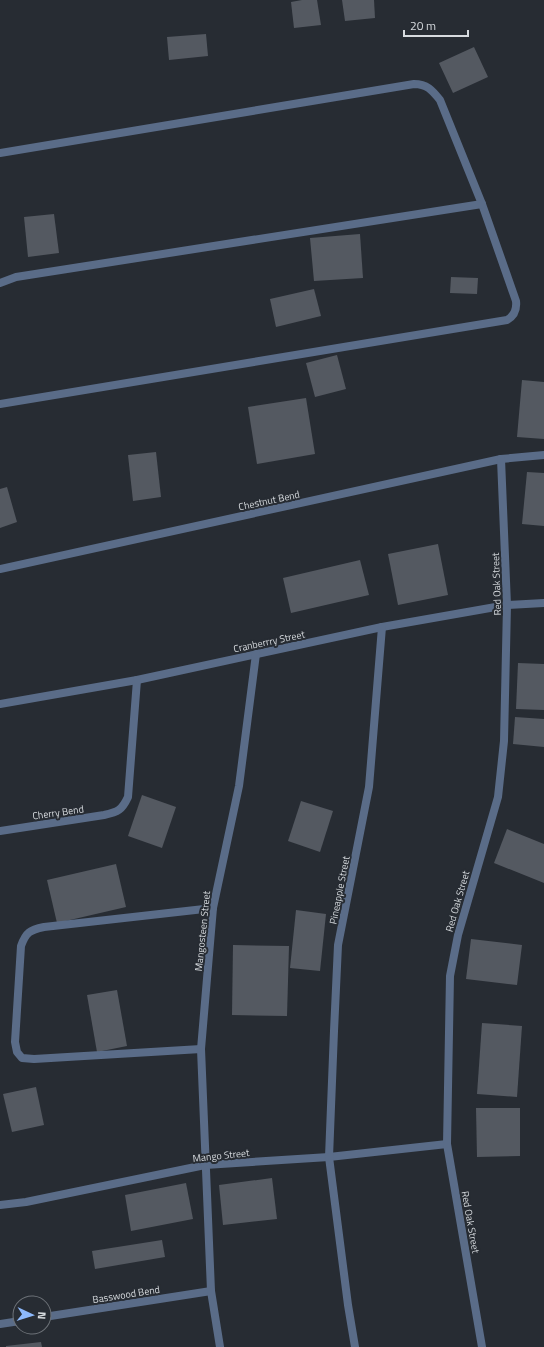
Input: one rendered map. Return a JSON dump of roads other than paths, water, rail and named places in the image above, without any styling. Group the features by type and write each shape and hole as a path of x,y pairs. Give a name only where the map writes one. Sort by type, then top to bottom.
{"street":[{"path":"0,153 414,84 423,84 430,88 440,100 482,204 517,307 512,317 507,320 0,404"},
{"path":"0,283 16,277 482,204"},
{"name":"Chestnut Bend","path":"0,569 501,459 544,455"},
{"name":"Red Oak Street","path":"482,1347 447,1144 450,976 458,935 498,797 504,741 507,605 501,459"},
{"name":"Cranberrry Street","path":"0,704 137,680 382,627 507,605 544,603"},
{"name":"Pineapple Street","path":"355,1347 329,1157 338,945 369,787 382,627"},
{"name":"Mangosteen Street","path":"220,1347 211,1291 201,1049 213,908 239,786 256,654"},
{"name":"Cherry Bend","path":"0,831 104,816 118,811 124,806 128,797 137,680"},
{"path":"201,1049 34,1059 22,1058 17,1052 15,1042 21,946 24,937 29,932 44,927 213,908"},
{"name":"Mango Street","path":"0,1205 26,1202 205,1165 329,1157 447,1144"},
{"name":"Basswood Bend","path":"52,1316 211,1291"},
{"path":"0,1324 12,1322"}]}
